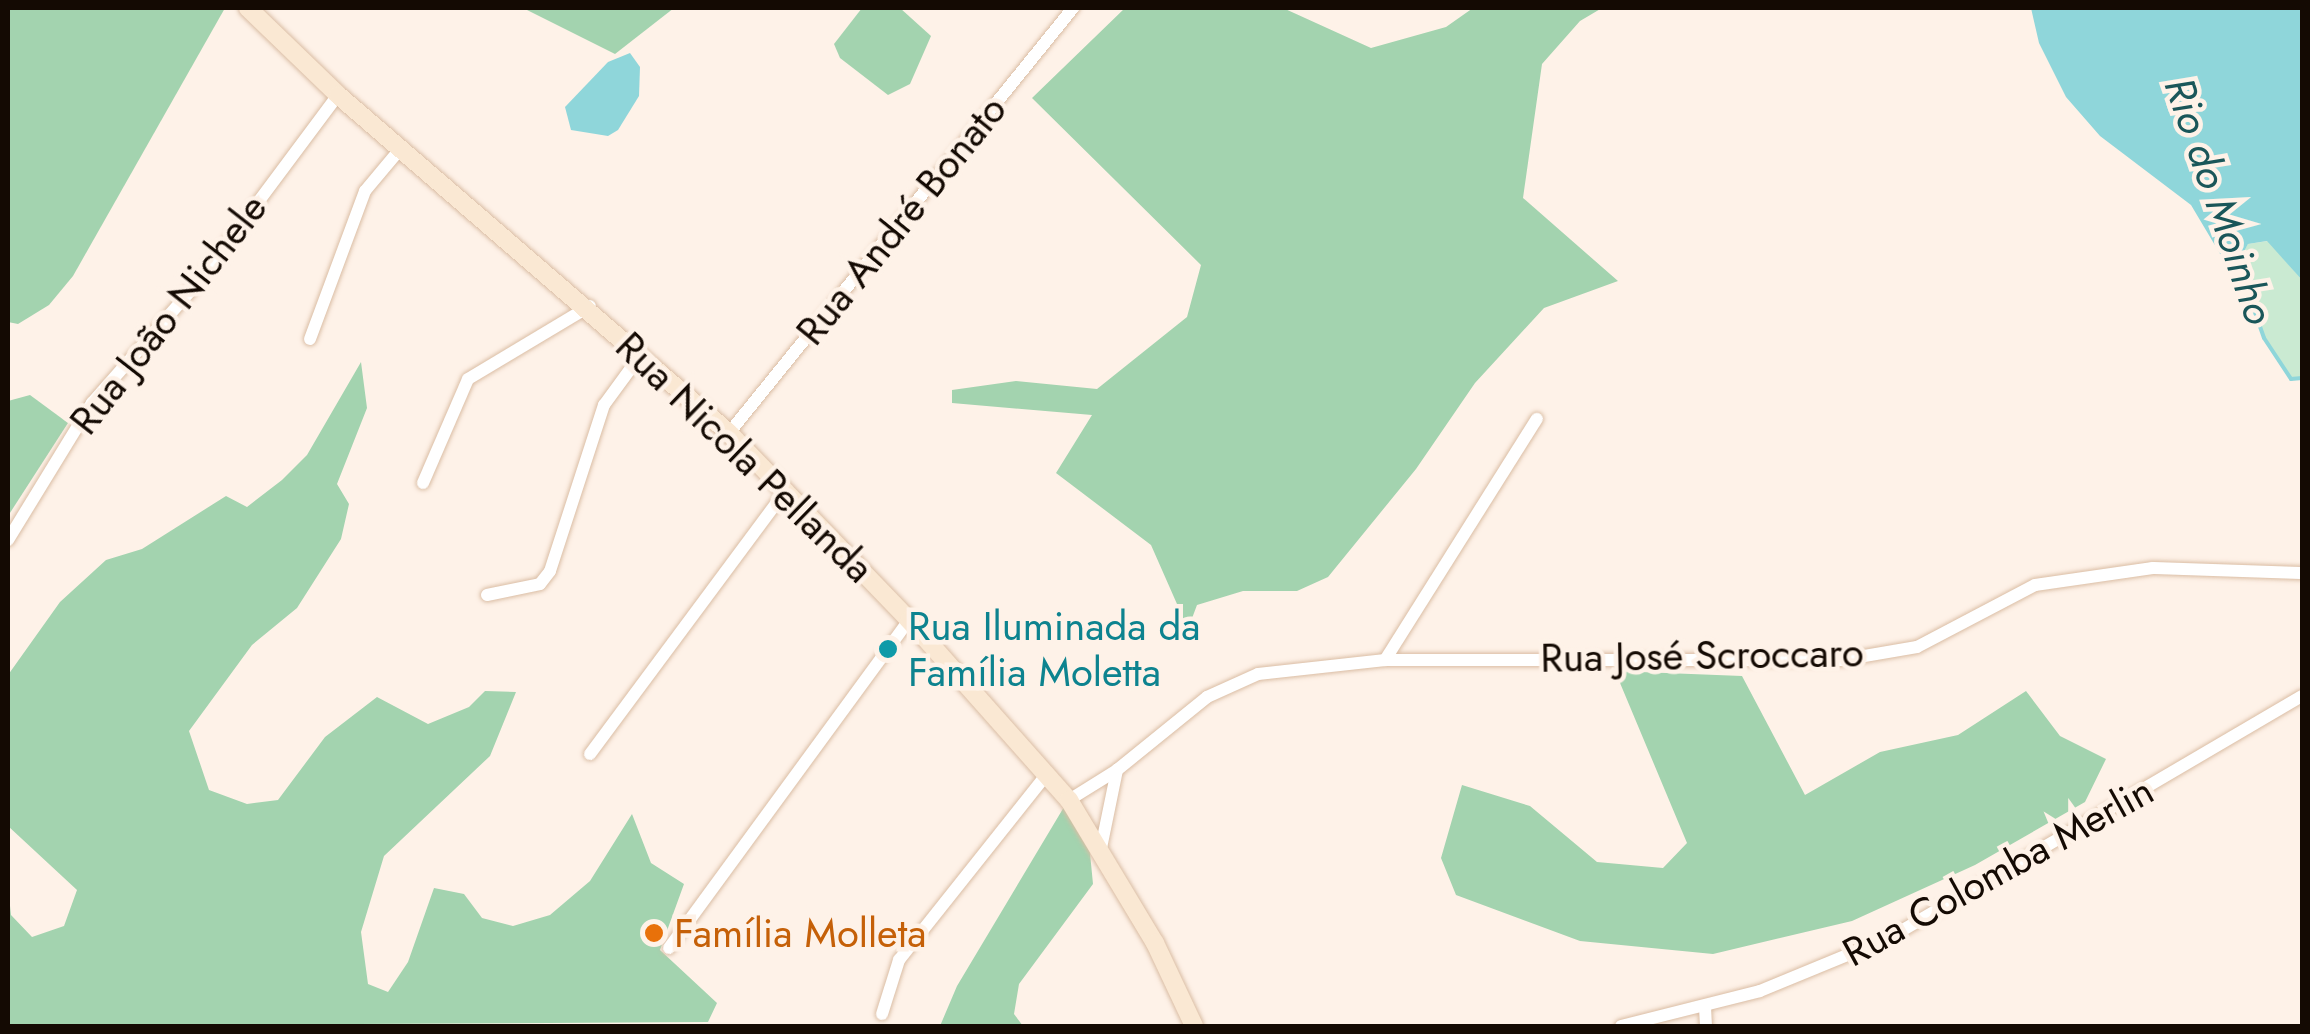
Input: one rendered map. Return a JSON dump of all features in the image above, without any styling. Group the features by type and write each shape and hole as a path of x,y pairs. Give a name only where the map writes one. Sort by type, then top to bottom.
{"main road":[{"name":"Rua Nicola Pellanda","path":"248,8 338,95 590,306 730,432 909,620 1069,800 1101,848 1194,1026"}],"street":[{"name":"Rua André Bonato","path":"730,432 1073,8"},
{"name":"Rua João Nichele","path":"8,540 92,402 200,280 338,95"},
{"path":"310,339 365,191 401,148"},
{"path":"424,483 468,379 590,306"},
{"path":"487,595 540,584 550,571 604,405 642,353"},
{"path":"1385,660 1537,419"},
{"path":"590,754 787,489"},
{"name":"Rua José Scroccaro","path":"1069,800 1117,770 1206,697 1258,674 1385,660 1841,660 1916,647 2035,585 2153,568 2302,572"},
{"path":"669,948 909,620"},
{"name":"Rua Colomba Merlin","path":"1621,1026 1705,1007 1826,967 1928,918 2302,696"},
{"path":"1101,848 1117,770"},
{"path":"882,1014 899,960 1048,773"},
{"path":"1705,1007 1706,1026"}],"green space":[{"path":"8,8 225,8 73,276 49,305 18,324 8,322"},
{"path":"523,8 674,8 615,54"},
{"path":"862,8 900,8 931,36 910,84 888,95 840,58 834,44"},
{"path":"1125,8 1283,8 1371,48 1446,27 1473,8 1602,8 1580,21 1542,64 1523,198 1618,281 1544,308 1475,383 1416,469 1328,577 1297,591 1243,591 1197,605 1188,629 1151,545 1056,473 1092,415 952,403 952,390 1016,381 1097,389 1187,317 1201,265 1032,98"},
{"path":"2268,241 2302,280 2302,378 2291,379 2264,338 2248,285 2241,255 2248,244"},
{"path":"361,362 367,408 337,484 349,504 341,539 297,608 252,645 189,731 209,790 247,804 278,800 325,737 377,697 428,724 469,707 485,691 516,692 490,756 384,856 361,932 368,984 388,992 408,962 434,888 464,894 482,918 513,926 550,915 590,881 632,814 651,863 684,884 660,950 717,1003 708,1022 8,1026 8,887 11,915 32,937 64,926 77,890 8,826 8,675 60,602 106,560 142,549 226,496 247,507 282,480 307,455"},
{"path":"30,395 68,423 8,516 8,401"},
{"path":"1615,671 1742,676 1805,795 1880,752 1958,735 2026,691 2060,736 2106,759 2085,802 1975,865 1852,921 1713,954 1580,941 1456,895 1441,858 1462,785 1530,806 1597,862 1663,868 1687,843"},
{"path":"1064,807 1089,843 1093,884 1019,984 1014,1014 1023,1026 940,1026 957,986"}],"water":[{"path":"2031,8 2302,8 2302,280 2267,241 2248,244 2242,255 2248,285 2241,289 2191,205 2100,136 2066,97 2039,43"},
{"path":"630,53 640,67 639,96 618,130 608,136 571,130 565,107 608,62"}],"waterway":[{"name":"Rio do Moinho","path":"2245,284 2264,338 2291,379 2302,378"}],"place":[{"name":"Rua Iluminada da Família Moletta","path":"888,649"},
{"name":"Família Molleta","path":"654,933"}]}
